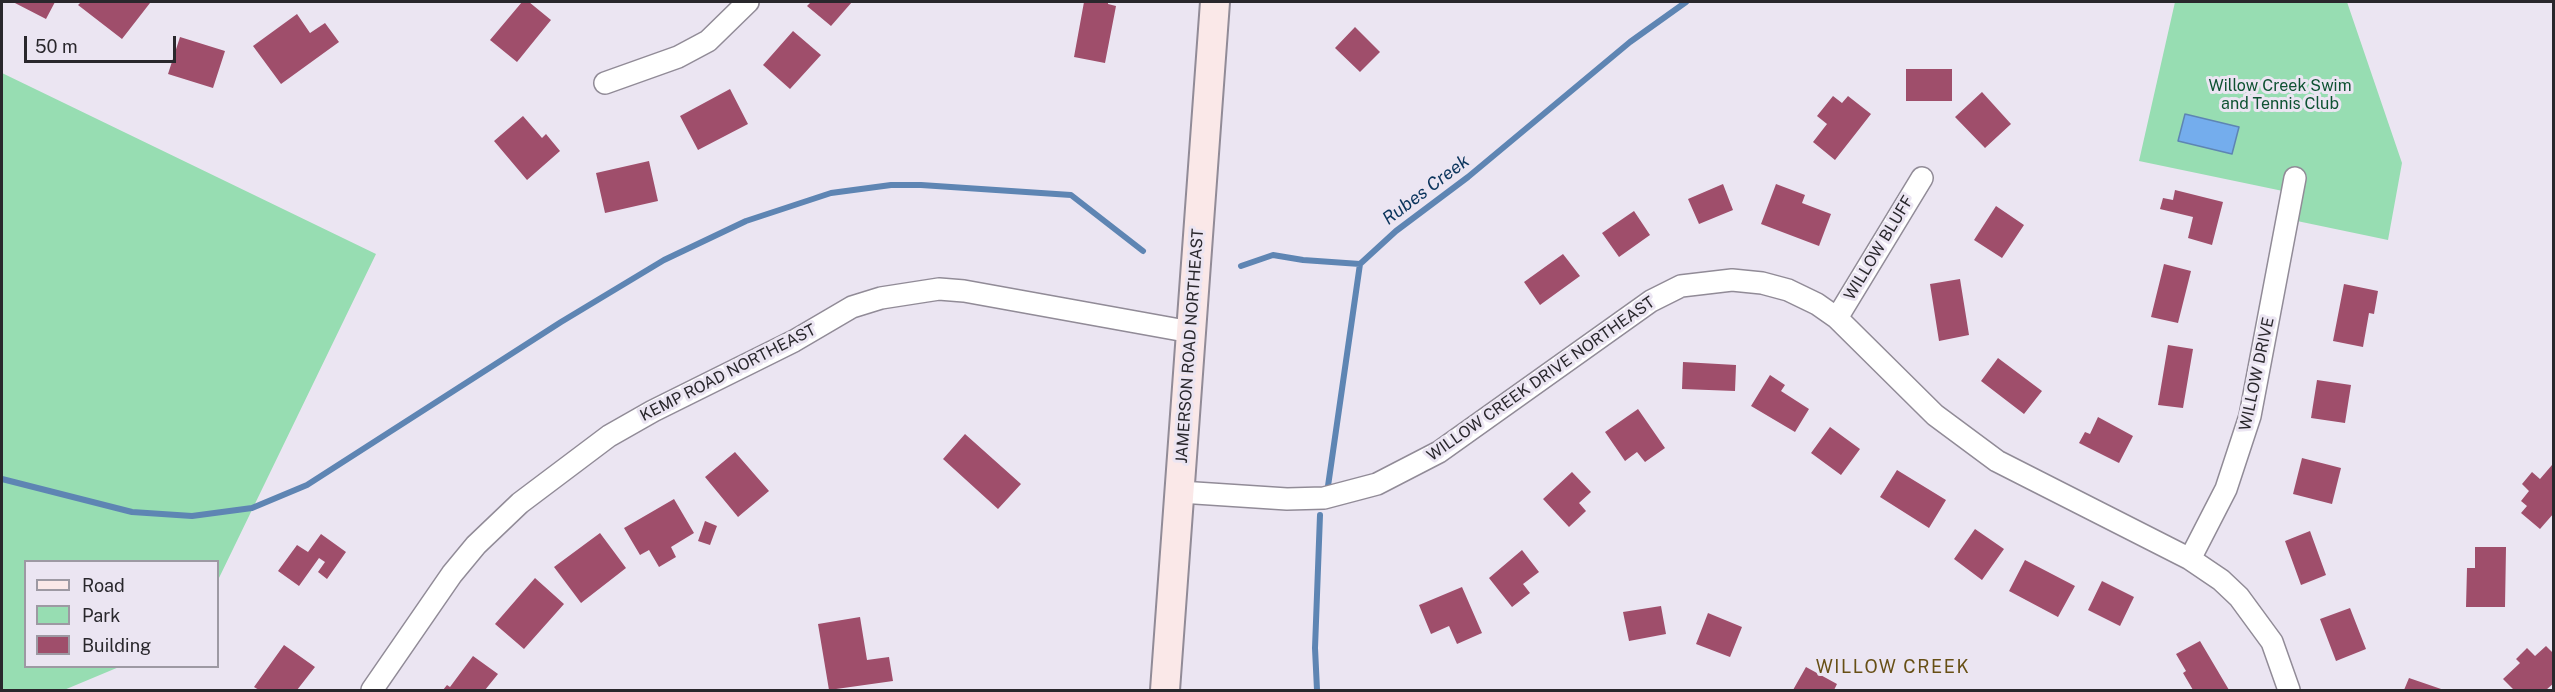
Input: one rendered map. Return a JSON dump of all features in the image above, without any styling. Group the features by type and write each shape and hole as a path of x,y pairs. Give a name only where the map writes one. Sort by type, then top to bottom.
{"street":[{"path":"605,83 678,57 708,41 748,2"},
{"name":"JAMERSON ROAD NORTHEAST","path":"1165,690 1215,2"},
{"name":"WILLOW BLUFF","path":"1837,318 1922,178"},
{"name":"WILLOW DRIVE","path":"2190,559 2226,489 2250,416 2295,178"},
{"name":"WILLOW CREEK DRIVE NORTHEAST","path":"1180,492 1296,499 1324,498 1377,484 1439,452 1651,301 1682,286 1732,280 1762,283 1788,290 1817,304 1837,318 1935,416 1997,462 2190,559 2240,597 2272,642 2289,690"},
{"name":"KEMP ROAD NORTHEAST","path":"372,690 452,574 476,545 519,503 609,436 653,411 794,341 852,307 912,291 947,289 1191,332"}],"green space":[{"name":"Willow Creek Swim and Tennis Club","path":"2175,2 2347,2 2402,163 2388,240 2297,221 2302,195 2139,161"},
{"path":"2,73 376,254 219,578 219,560 24,560 24,668 117,668 64,690 2,690"}],"water":[{"path":"2185,114 2239,127 2232,154 2178,141"}],"building":[{"path":"13,2 55,2 46,19"},
{"path":"81,2 150,3 122,39 78,5"},
{"path":"522,2 529,2 551,20 517,62 490,40"},
{"path":"811,2 852,2 831,26 807,6"},
{"path":"1084,2 1108,2 1116,6 1105,63 1074,57"},
{"path":"297,14 310,33 325,23 339,42 281,84 253,46"},
{"path":"1355,27 1380,52 1360,72 1335,48"},
{"path":"793,31 821,55 790,89 763,65"},
{"path":"180,37 225,51 213,88 168,74"},
{"path":"1906,69 1952,69 1952,101 1906,101"},
{"path":"730,89 748,124 698,150 680,116"},
{"path":"1982,92 2011,124 1985,148 1955,117"},
{"path":"1833,96 1842,103 1848,96 1871,114 1835,160 1813,142 1827,124 1817,116"},
{"path":"523,116 542,138 546,134 560,151 527,180 494,141"},
{"path":"649,161 658,201 605,213 596,173"},
{"path":"1723,184 1733,210 1699,224 1688,199"},
{"path":"1776,184 1805,195 1802,203 1831,214 1819,246 1761,224"},
{"path":"2175,190 2223,202 2212,245 2188,238 2193,217 2160,209 2163,198 2173,200"},
{"path":"1996,206 2024,225 2002,258 1974,240"},
{"path":"1634,211 1650,235 1619,257 1602,233"},
{"path":"1563,254 1580,276 1540,305 1524,282"},
{"path":"2164,264 2191,271 2178,323 2151,317"},
{"path":"1960,279 1969,335 1939,341 1930,284"},
{"path":"2344,284 2378,291 2374,314 2369,313 2363,347 2333,341"},
{"path":"2168,345 2193,349 2183,408 2158,405"},
{"path":"1998,358 2042,391 2024,414 1981,381"},
{"path":"1683,362 1736,365 1735,391 1682,389"},
{"path":"1770,375 1785,385 1781,391 1809,409 1795,432 1751,406"},
{"path":"2317,380 2351,385 2345,423 2311,418"},
{"path":"1638,409 1665,448 1645,462 1637,452 1625,461 1605,432"},
{"path":"2098,417 2133,436 2119,463 2079,443 2085,432 2090,434"},
{"path":"1830,427 1860,449 1841,475 1811,453"},
{"path":"965,434 1021,484 998,509 943,459"},
{"path":"735,452 769,491 738,517 705,477"},
{"path":"2302,458 2341,468 2332,504 2293,494"},
{"path":"2552,465 2554,513 2540,529 2521,513 2527,506 2521,501 2529,491 2522,484 2532,472 2540,479"},
{"path":"1897,470 1946,500 1929,528 1880,497"},
{"path":"1572,472 1591,492 1579,503 1586,511 1569,527 1543,499"},
{"path":"674,499 694,533 671,547 676,557 659,567 649,550 640,555 624,528"},
{"path":"705,521 717,526 710,545 698,541"},
{"path":"1975,529 2004,549 1982,580 1954,559"},
{"path":"2310,531 2326,575 2301,585 2285,541"},
{"path":"600,533 626,568 581,603 554,567"},
{"path":"321,534 346,552 327,579 318,572 325,562 319,558 299,586 278,571 297,545 308,552"},
{"path":"2475,547 2506,547 2505,607 2466,607 2467,568 2475,568"},
{"path":"1522,550 1539,572 1523,584 1530,593 1512,607 1489,578"},
{"path":"2025,560 2075,586 2058,617 2009,591"},
{"path":"535,578 564,604 524,649 495,624"},
{"path":"2102,581 2134,597 2120,626 2088,610"},
{"path":"1462,587 1482,633 1457,644 1449,626 1431,634 1419,605"},
{"path":"1661,606 1666,634 1629,641 1623,612"},
{"path":"2350,608 2366,649 2336,661 2320,619"},
{"path":"1708,613 1742,627 1730,657 1696,644"},
{"path":"860,617 867,660 889,657 893,681 829,690 818,624"},
{"path":"2200,641 2229,690 2193,690 2176,654"},
{"path":"284,645 315,667 297,690 259,690 254,687"},
{"path":"2546,646 2554,654 2554,683 2546,690 2514,690 2503,679 2520,663 2516,659 2527,648 2535,656"},
{"path":"473,656 498,674 485,690 443,690 447,685 450,687"},
{"path":"1806,667 1837,684 1834,690 1793,690"},
{"path":"2409,678 2444,690 2404,690"}],"waterway":[{"name":"Rubes Creek","path":"1328,486 1360,264 1396,231 1468,177 1630,42 1686,2"},
{"path":"2,479 132,512 192,516 252,508 307,485 561,322 664,260 746,221 831,193 891,185 921,185 1071,195 1143,251"},
{"path":"1241,266 1273,255 1303,260 1360,264"},
{"name":"Rubes Creek","path":"1317,690 1315,648 1320,515"}],"district":[{"name":"WILLOW CREEK","path":"1893,667"}]}
